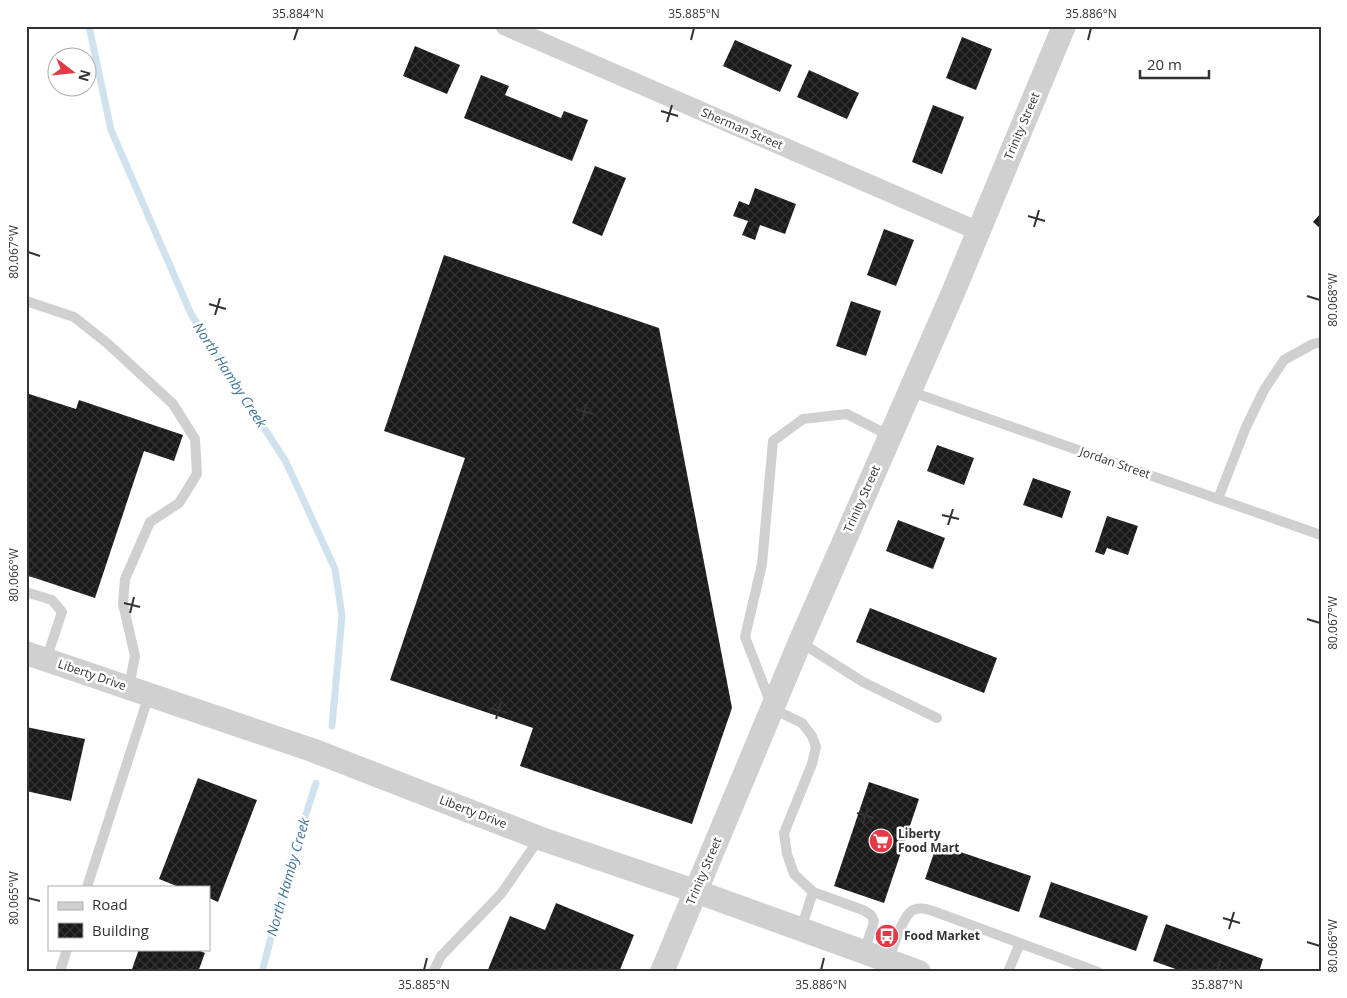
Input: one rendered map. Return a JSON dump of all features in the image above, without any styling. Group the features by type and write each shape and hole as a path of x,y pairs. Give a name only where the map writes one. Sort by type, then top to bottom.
{"street":[{"name":"Sherman Street","path":"505,26 978,231"},
{"name":"Trinity Street","path":"662,972 800,642 910,391 1064,26"},
{"name":"Liberty Drive","path":"36,656 312,750 539,838 695,891 919,972"}],"lane":[{"path":"26,301 74,317 106,343 173,404 195,439 196,474 179,503 150,522 125,579 123,604 135,656 139,691 87,886"},
{"path":"1218,499 1246,427 1264,390 1284,360 1313,344 1321,342"},
{"name":"Jordan Street","path":"910,391 1321,535"},
{"path":"864,952 874,921 871,915 813,892 794,874 787,854 784,833 812,764 816,747 812,736 802,723 773,709 745,637 762,564 773,441 803,419 847,414 890,436"},
{"path":"26,592 52,600 62,612 36,656"},
{"path":"800,642 863,682 937,718"},
{"path":"433,972 441,956 501,894 539,838"},
{"path":"801,930 813,892"},
{"path":"888,961 904,920 912,910 921,908 1098,972"},
{"path":"1008,972 1020,943"},
{"path":"60,972 67,950"}],"building":[{"path":"962,37 992,49 976,90 946,78"},
{"path":"735,40 792,65 780,92 723,66"},
{"path":"415,46 460,65 447,94 403,76"},
{"path":"809,70 859,93 847,119 797,97"},
{"path":"481,75 509,86 505,95 561,118 564,111 588,120 572,161 464,118"},
{"path":"933,105 964,117 942,174 912,162"},
{"path":"595,166 626,178 602,236 572,223"},
{"path":"755,188 796,204 785,234 760,225 755,240 742,235 748,221 733,216 739,201 749,205"},
{"path":"1321,213 1321,229 1313,222"},
{"path":"884,229 914,240 896,286 867,275"},
{"path":"444,255 659,328 732,708 692,824 520,766 533,728 390,680 465,458 384,431"},
{"path":"851,301 881,311 866,356 836,346"},
{"path":"26,393 76,409 79,400 183,435 174,461 144,451 95,598 26,575"},
{"path":"937,445 974,458 964,485 927,471"},
{"path":"1033,478 1071,491 1062,518 1023,505"},
{"path":"1107,516 1138,526 1128,555 1107,548 1104,555 1095,552"},
{"path":"898,520 945,538 933,569 886,551"},
{"path":"870,608 997,658 984,693 856,642"},
{"path":"26,727 85,739 71,801 26,791"},
{"path":"198,778 257,800 218,902 210,898 210,886 176,886 159,879"},
{"path":"869,782 919,799 884,903 834,886"},
{"path":"937,844 1031,876 1019,912 925,879"},
{"path":"1051,882 1148,916 1136,951 1039,917"},
{"path":"556,903 634,935 619,972 487,972 510,916 545,930"},
{"path":"1166,924 1263,959 1259,972 1184,972 1153,961"},
{"path":"139,950 198,950 205,953 198,972 131,972"}],"waterway":[{"name":"North Hamby Creek","path":"89,26 111,130 191,314 286,462 335,569 342,616 332,726"},
{"name":"North Hamby Creek","path":"262,972 291,861 316,783"}],"place":[{"name":"Liberty Food Mart","path":"881,841"},
{"name":"Food Market","path":"887,936"}]}
